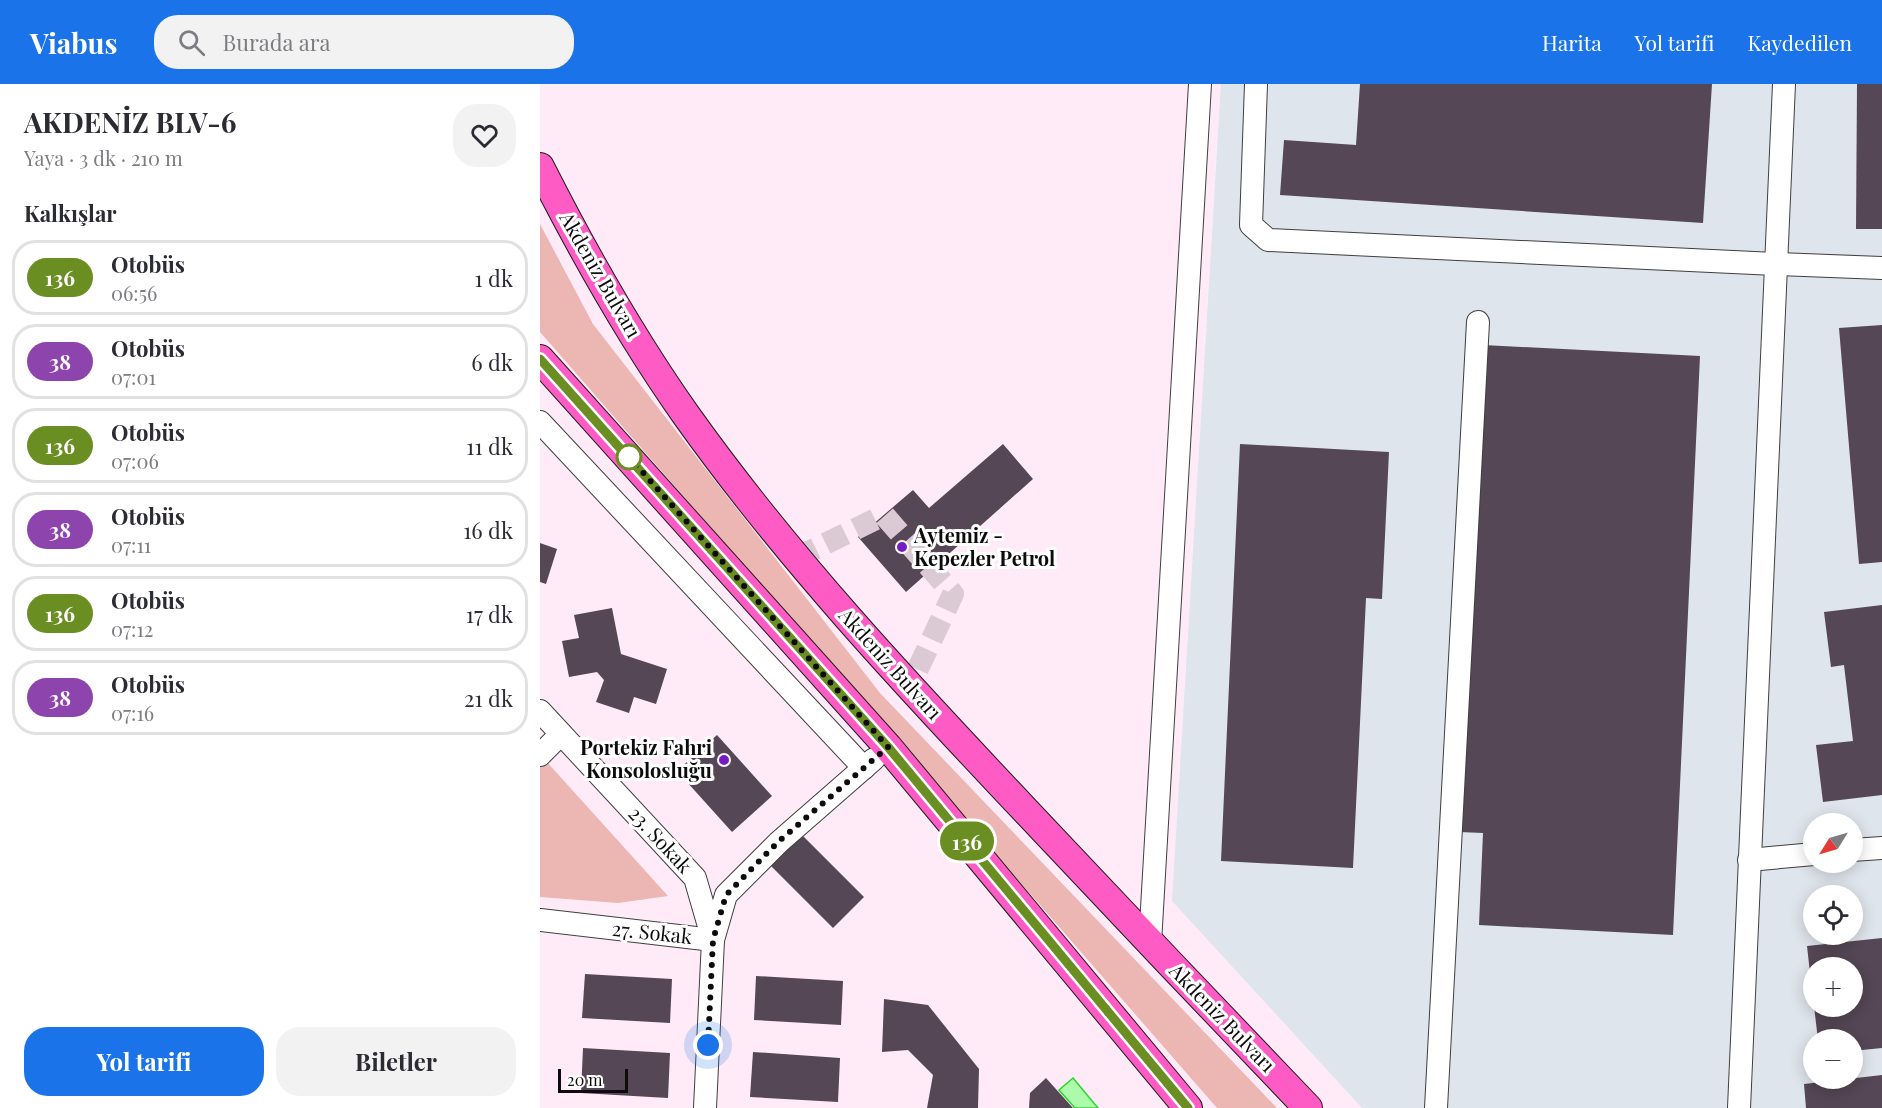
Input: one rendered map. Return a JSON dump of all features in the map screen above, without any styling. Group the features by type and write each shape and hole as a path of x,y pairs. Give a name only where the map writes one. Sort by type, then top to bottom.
{"main road":[{"name":"Akdeniz Bulvarı","path":"540,167 600,279 643,351 686,416 796,558 909,688 1308,1108"},
{"path":"540,359 888,747 1188,1108"}],"street":[{"path":"1150,943 1200,84"},
{"path":"1256,84 1251,225 1268,240 1882,268"},
{"path":"1739,1108 1784,84"},
{"path":"1436,1108 1478,322"},
{"path":"540,422 864,768"},
{"name":"23. Sokak","path":"540,711 695,878 713,940 705,1108"},
{"path":"540,755 561,734"},
{"name":"27. Sokak","path":"540,920 713,940 726,895 778,842 888,747"},
{"path":"1863,849 1882,848"},
{"path":"1749,860 1803,855"}],"shaded area":[{"path":"1221,84 1882,84 1882,1108 1362,1108 1172,901"},
{"path":"540,224 593,324 880,693 1277,1108 1217,1108 540,332"},
{"path":"546,761 668,896 618,903 540,897 540,767"},
{"path":"1073,1078 1098,1108 1075,1108 1059,1090"}],"building":[{"path":"1360,84 1712,84 1703,223 1280,195 1284,140 1356,145"},
{"path":"1857,84 1882,84 1882,229 1856,229"},
{"path":"1882,325 1882,562 1859,564 1839,328"},
{"path":"1483,345 1700,356 1673,935 1479,925 1483,833 1459,832"},
{"path":"1003,444 1033,479 906,592 858,537 913,490 929,508"},
{"path":"1240,444 1389,452 1382,599 1366,598 1353,868 1221,861"},
{"path":"540,543 557,549 546,584 540,582"},
{"path":"1882,605 1882,795 1823,802 1816,745 1853,741 1844,665 1831,667 1824,612"},
{"path":"612,608 621,654 667,669 656,704 634,697 629,713 596,702 604,680 597,672 569,677 562,641 579,638 574,615"},
{"path":"717,735 772,796 732,832 677,771"},
{"path":"802,835 864,897 833,928 771,866"},
{"path":"1882,938 1882,1048 1863,1050 1863,1029 1817,1029 1815,1017 1863,1017 1863,957 1808,957 1807,946 1863,945 1863,940"},
{"path":"585,974 672,979 670,1023 582,1018"},
{"path":"756,976 843,981 841,1025 754,1020"},
{"path":"884,999 928,1005 979,1069 978,1108 927,1108 933,1075 908,1050 882,1052"},
{"path":"583,1048 670,1053 668,1098 581,1093"},
{"path":"753,1052 840,1058 838,1102 750,1097"},
{"path":"1882,1075 1882,1108 1806,1108 1804,1089 1863,1089 1863,1077"},
{"path":"1046,1078 1073,1108 1029,1108 1030,1093"}],"tunnel":[{"path":"796,558 884,515 953,594 909,688"}],"bus line":[{"name":"136","path":"540,359 888,747 1188,1108"}],"place":[{"name":"Aytemiz - Kepezler Petrol","path":"902,547"},
{"name":"Portekiz Fahri Konsolosluğu","path":"724,760"}],"route":[{"path":"629,457 888,747 778,842 726,895 713,940 708,1045"}]}
